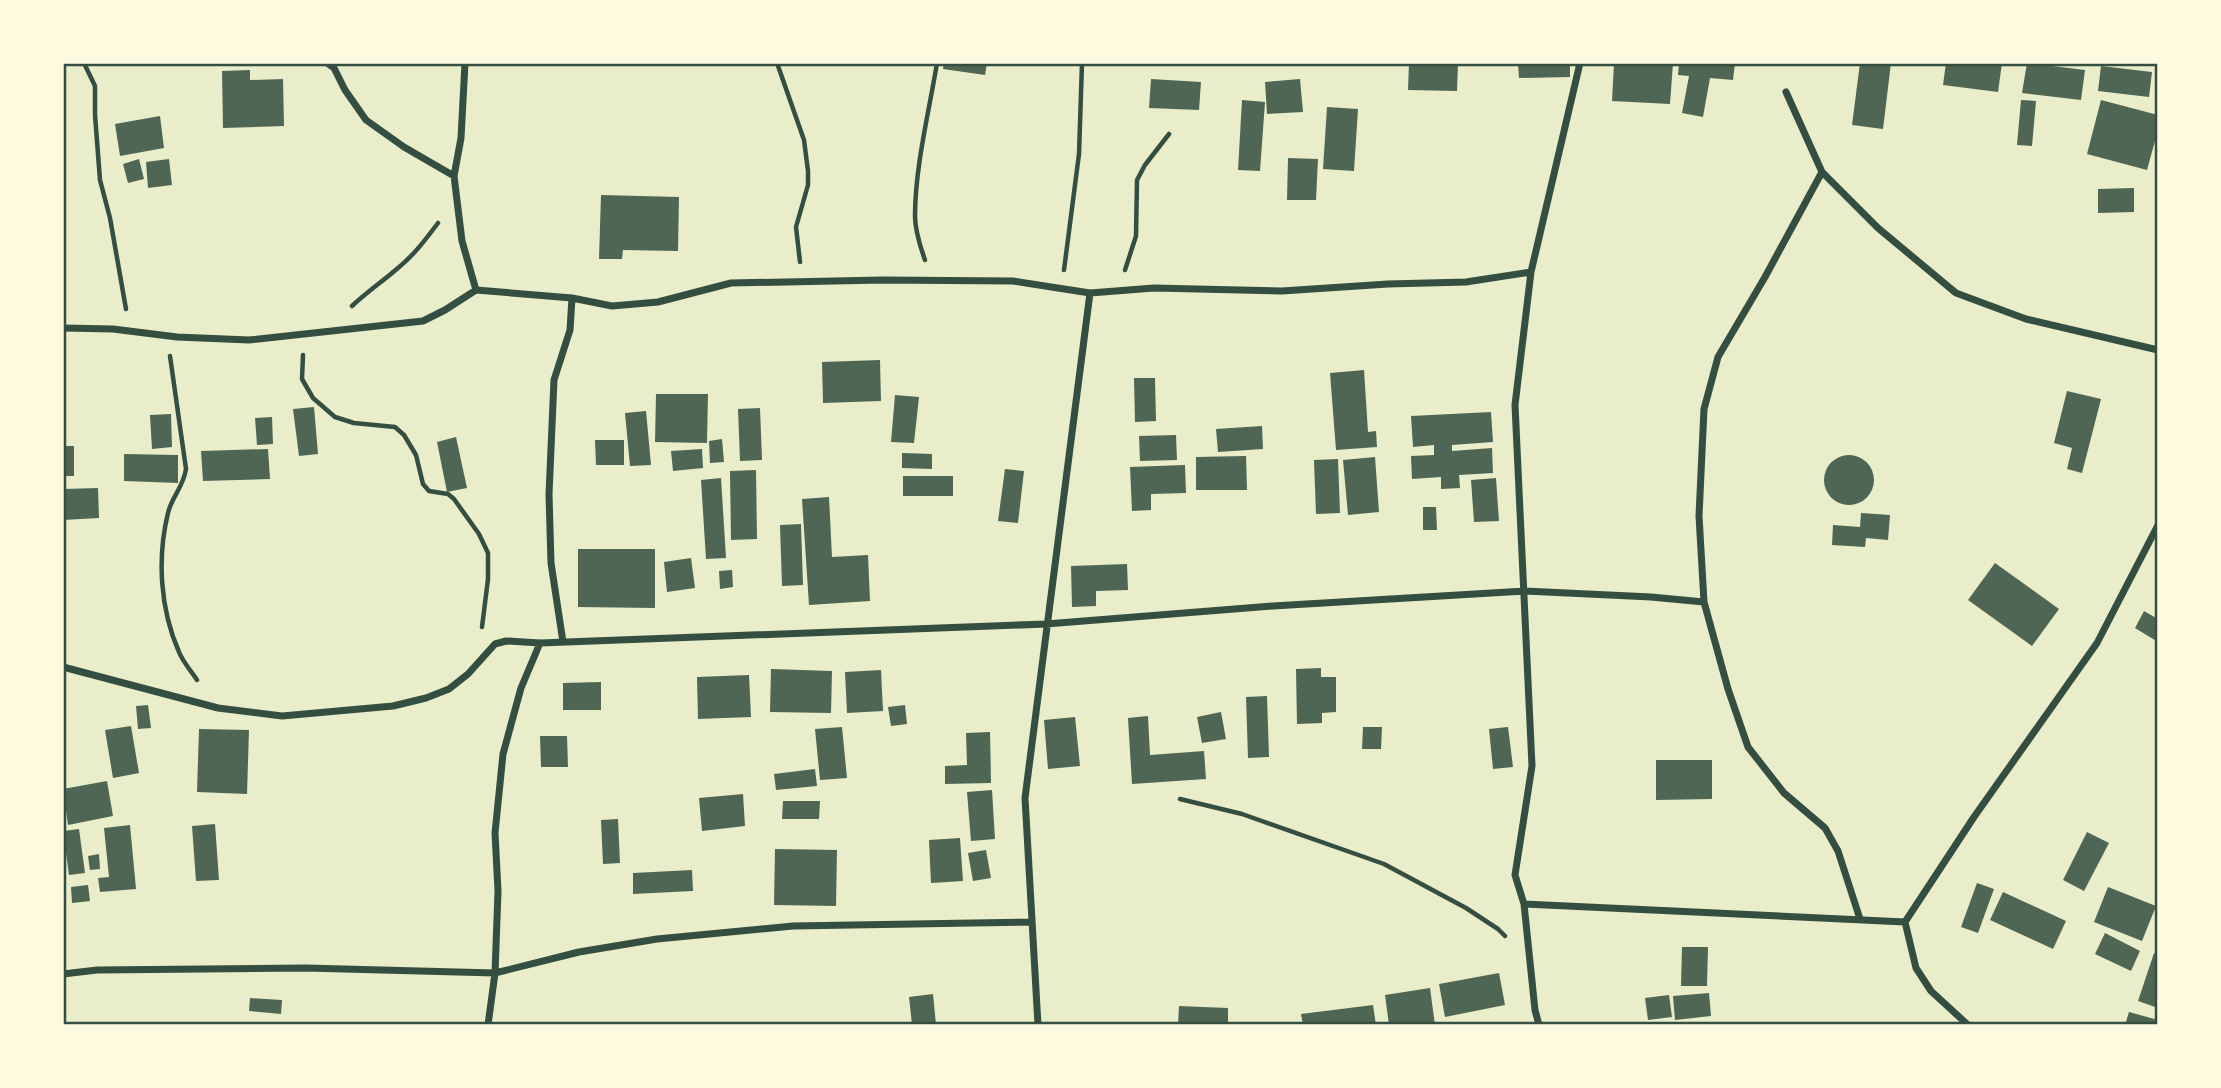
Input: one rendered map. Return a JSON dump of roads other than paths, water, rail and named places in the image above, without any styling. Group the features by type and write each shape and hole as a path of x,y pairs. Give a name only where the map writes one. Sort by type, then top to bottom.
{"street":[{"path":"327,63 334,68 345,90 366,120 404,147 454,176"},
{"path":"465,63 461,138 454,176 462,241 477,290"},
{"path":"1539,1025 1535,1010 1524,904 1515,875 1532,766 1515,405 1531,272 1580,63"},
{"path":"1786,92 1822,172 1878,228 1955,293 2026,319 2158,349"},
{"path":"1822,172 1718,357 1704,409 1699,516 1704,602 1728,689 1748,747 1784,793 1825,828 1838,850 1860,919"},
{"path":"63,328 249,340 423,321 477,290 572,298 612,306 658,302 731,283 1013,281 1090,293 1154,288 1282,291 1466,282 1531,272"},
{"path":"1038,1025 1025,798 1090,293"},
{"path":"564,642 551,563 549,494 554,380 570,330 572,298"},
{"path":"1968,1025 1931,991 1916,968 1905,922 1974,817 2097,643 2158,525"},
{"path":"63,667 218,708 282,716 393,706 426,698 449,689 468,674 495,644 506,641 540,643 1046,624 1273,606 1525,592 1704,602"},
{"path":"488,1025 495,973 498,891 495,834 503,754 521,688 540,643"},
{"path":"1524,904 1905,922"},
{"path":"63,974 97,970 292,968 495,973 579,952 657,939 793,926 1032,922"}]}
